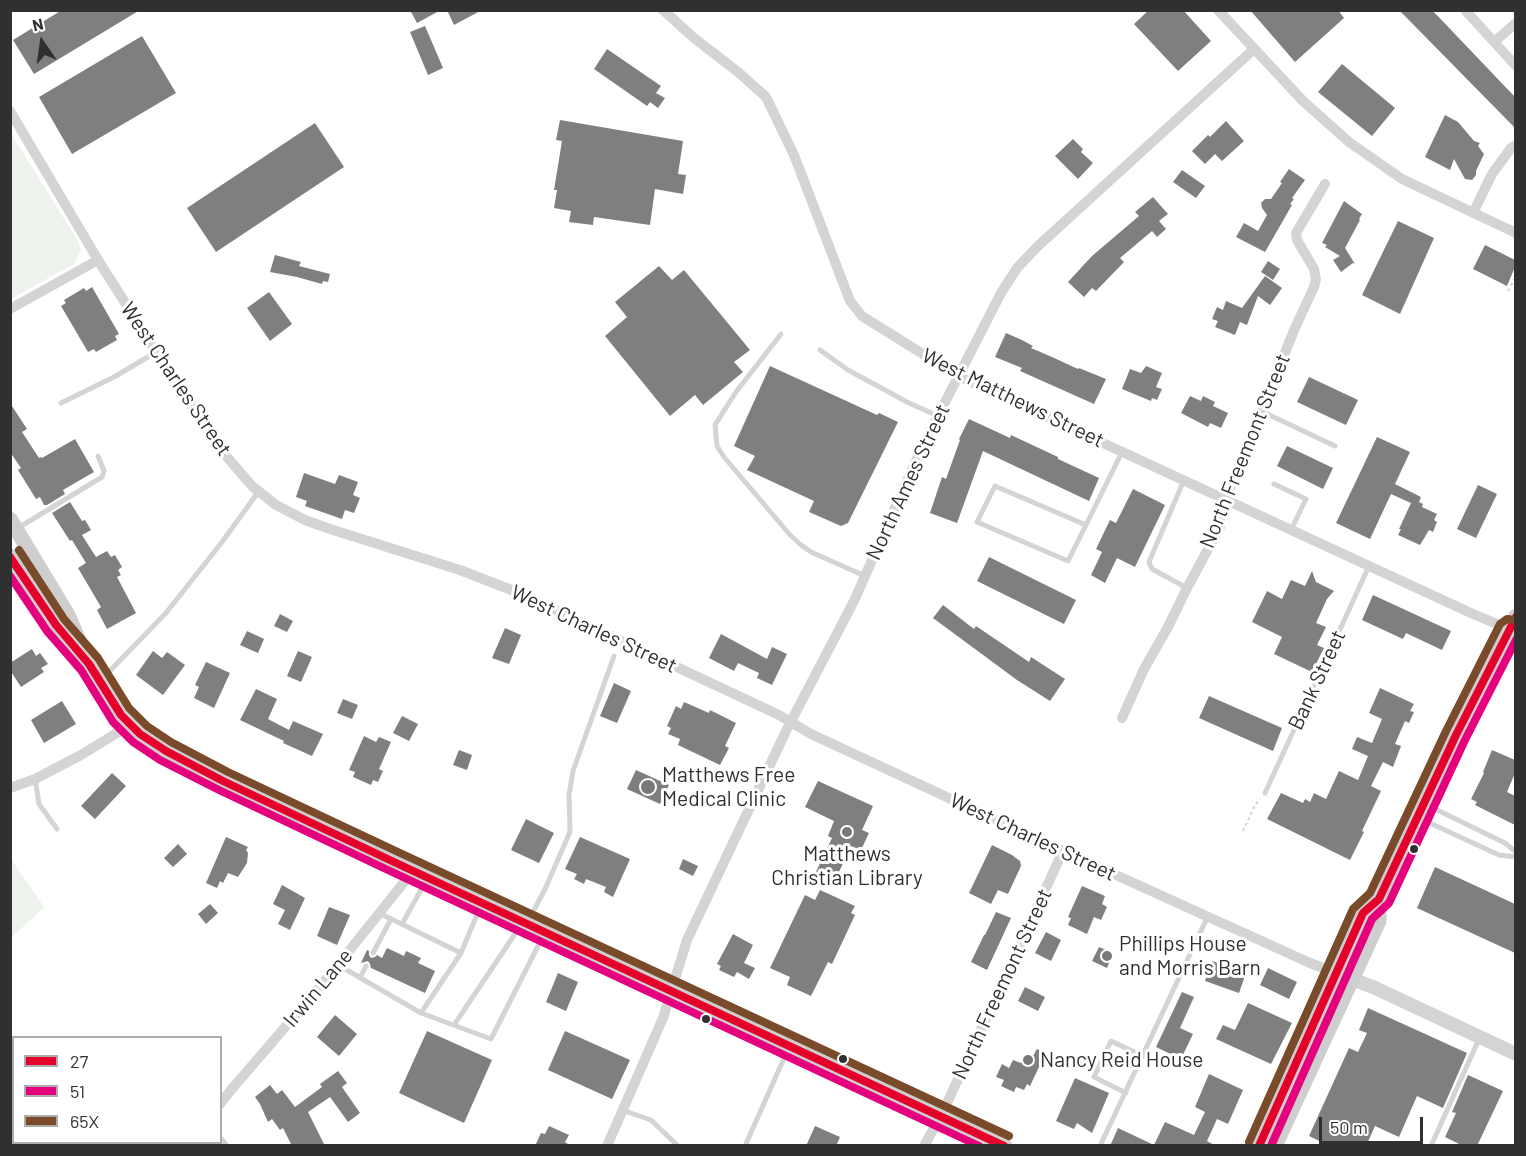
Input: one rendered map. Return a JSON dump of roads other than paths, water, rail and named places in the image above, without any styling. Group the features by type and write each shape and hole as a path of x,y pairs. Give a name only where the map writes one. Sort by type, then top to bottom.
{"main road":[{"path":"14,524 68,615 89,664 121,715 140,734 166,751 223,781 413,871 1005,1146"},
{"path":"10,556 56,625 89,664"},
{"path":"1259,1146 1363,913 1379,899 1456,735 1513,625"},
{"path":"1275,1146 1379,921 1379,899"}],"street":[{"name":"West Matthews Street","path":"663,10 766,98 794,155 850,301 862,316 958,376 1473,614 1513,625"},
{"path":"1218,10 1303,101 1349,142 1402,179 1515,233"},
{"path":"1465,10 1515,66"},
{"path":"1494,42 1515,23"},
{"name":"North Ames Street","path":"607,1146 663,1018 687,940 791,722 854,601 922,447 1001,293 1017,268 1038,246 1254,49"},
{"name":"West Charles Street","path":"10,111 98,260 222,450 237,469 276,505 327,528 460,570 519,593 779,715 811,734 1063,851 1336,973"},
{"path":"1473,213 1492,174 1515,145"},
{"name":"North Freemont Street","path":"1122,718 1144,669 1220,527 1220,518 1226,500 1294,328 1314,287 1316,279 1314,269 1297,240 1296,233 1325,184"},
{"path":"10,309 98,260"},
{"path":"10,788 35,779 81,755 130,725"},
{"name":"North Freemont Street","path":"924,1146 941,1116 1063,851"},
{"name":"Irwin Lane","path":"222,1102 338,965 413,871"},
{"path":"1336,973 1373,987 1515,1054"}],"lane":[{"path":"781,334 736,392 716,425 717,446 783,527 801,545 811,552 865,576"},
{"path":"820,350 848,370 938,416"},
{"path":"61,403 108,380 156,352"},
{"path":"1261,411 1335,446"},
{"path":"1086,525 995,486 977,522 1068,561 1086,525 1122,452"},
{"path":"14,524 102,477 104,471 98,456"},
{"path":"1184,480 1149,562 1152,569 1187,588"},
{"path":"1274,484 1306,499 1292,530"},
{"path":"100,682 166,613 259,491"},
{"name":"Bank Street","path":"1265,794 1369,566"},
{"path":"454,1025 523,922 533,912 570,832 569,795 573,771 614,656"},
{"path":"35,779 39,804 57,829"},
{"path":"1421,810 1505,843 1515,852"},
{"path":"1421,810 1499,855 1515,857"},
{"path":"402,924 428,878"},
{"path":"421,1013 460,953 482,903"},
{"path":"380,914 460,953"},
{"path":"1100,1146 1209,916"},
{"path":"373,953 391,919"},
{"path":"338,965 421,1013 491,1039 545,932"},
{"path":"360,978 366,966"},
{"path":"1431,1146 1479,1037"},
{"path":"1126,1093 1094,1077 1098,1068 1111,1041 1143,1056"},
{"path":"745,1146 790,1046"},
{"path":"622,1110 651,1120 678,1146"}],"place":[{"name":"Matthews Free Medical Clinic","path":"648,787"},
{"name":"Matthews Christian Library","path":"847,832"},
{"name":"Phillips House and Morris Barn","path":"1107,956"},
{"name":"Nancy Reid House","path":"1028,1060"}]}
